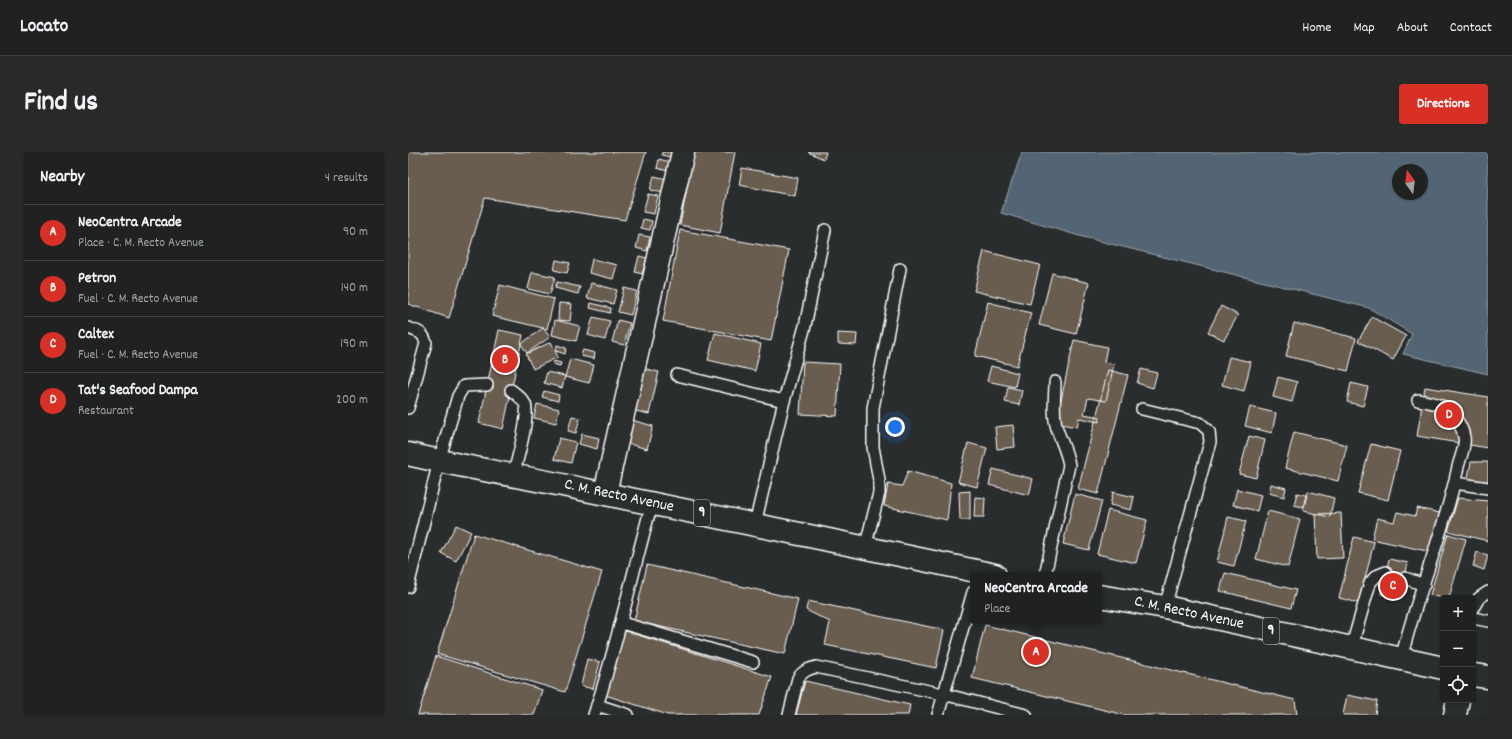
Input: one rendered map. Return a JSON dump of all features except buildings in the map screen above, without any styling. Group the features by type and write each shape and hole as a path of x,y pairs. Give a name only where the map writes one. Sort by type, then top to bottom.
{"main road":[{"path":"605,494 683,152"},
{"name":"C. M. Recto Avenue","path":"408,454 755,524 865,548 970,575"},
{"name":"C. M. Recto Avenue","path":"1102,596 1165,607 1350,649 1440,667"},
{"path":"1476,675 1488,677"},
{"path":"1455,715 1457,703"}],"lane":[{"path":"755,524 784,401 805,326 826,230"},
{"path":"865,548 879,493 879,480 873,447 873,408 900,268"},
{"path":"408,328 424,336 426,343 412,380 408,408"},
{"path":"677,375 784,401"},
{"path":"1046,572 1069,465 1068,456 1055,421 1055,382"},
{"path":"408,587 439,461 458,396 464,386 487,385"},
{"path":"511,390 525,404 526,411 513,476"},
{"path":"1401,659 1415,606 1424,585 1446,518 1465,439 1461,427 1452,414 1438,404 1418,400"},
{"path":"1142,409 1200,424 1209,431 1210,442 1165,607"},
{"path":"1455,483 1488,488"},
{"path":"628,715 595,710 622,623 634,567 652,503"},
{"path":"1350,649 1370,583 1376,576 1386,572"},
{"path":"1405,578 1424,585"},
{"path":"1476,603 1479,598 1488,592"},
{"path":"938,715 943,694 970,612"},
{"path":"1476,619 1488,621"},
{"path":"622,623 753,662"},
{"path":"789,715 798,678 808,669 816,667 943,694 1026,715"}],"water":[{"path":"1022,152 1488,152 1488,374 1403,354 1412,334 1369,308 1083,237 1001,213"}],"place":[{"name":"Petron","path":"505,360"},
{"name":"Tat's Seafood Dampa","path":"1449,415"},
{"name":"Caltex","path":"1393,586"},
{"name":"NeoCentra Arcade","path":"1036,652"}]}
